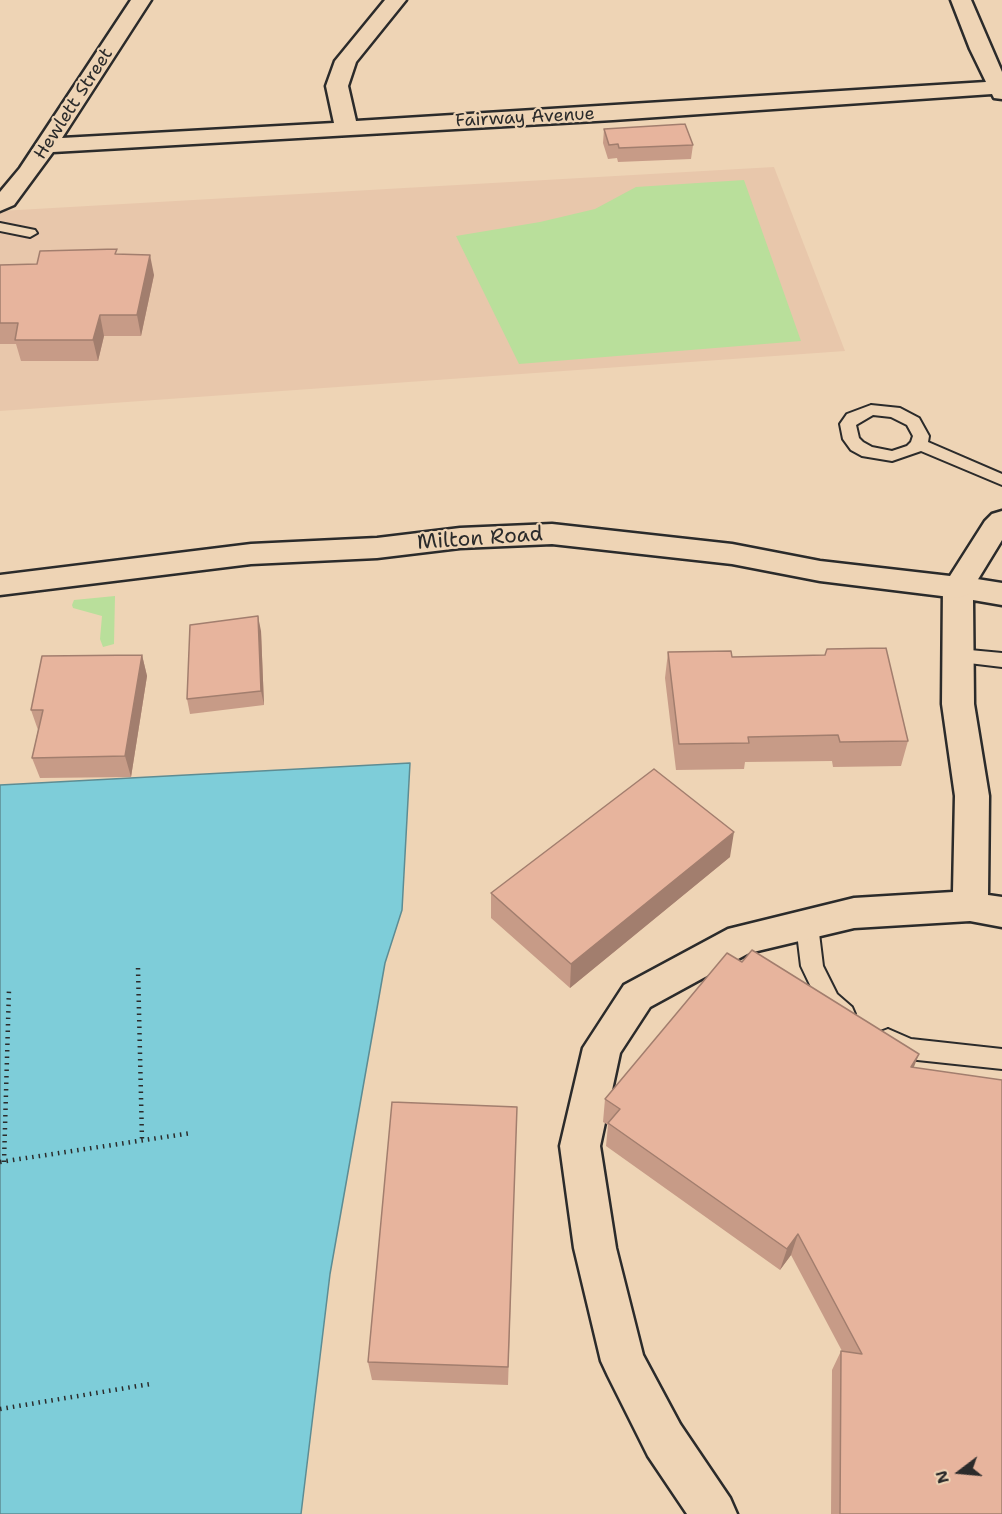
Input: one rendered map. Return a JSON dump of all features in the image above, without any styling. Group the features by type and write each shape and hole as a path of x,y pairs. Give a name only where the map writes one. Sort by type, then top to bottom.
{"street":[{"name":"Hewlett Street","path":"0,204 29,172 47,146 141,0"},
{"path":"347,128 339,103 337,86 346,61 396,0"},
{"path":"961,0 980,49 1001,89"},
{"name":"Fairway Avenue","path":"47,146 1001,89"},
{"path":"714,1514 664,1440 623,1361 595,1248 580,1146 602,1048 637,996 741,940 854,913 986,909 958,704 958,587 995,528 1002,522"},
{"name":"Milton Road","path":"0,585 251,554 377,548 460,538 552,534 732,554 820,572 1002,594"}],"lane":[{"path":"0,227 30,233"},
{"path":"919,444 1002,480"},
{"path":"959,656 1002,660"},
{"path":"807,925 812,966 829,1001 856,1023 908,1049 1002,1059"}],"path":[{"path":"138,968 142,1140"},
{"path":"9,989 2,1162 191,1133"},
{"path":"0,1409 150,1384"}],"shaded area":[{"path":"774,167 845,351 0,411 0,211"}],"green space":[{"path":"744,180 801,341 519,364 456,236 540,222 595,209 636,187"},
{"path":"115,596 114,644 103,647 100,639 102,616 73,608 72,605 74,600"}],"water":[{"path":"410,763 402,910 385,963 330,1274 301,1514 0,1514 0,785"}],"building":[{"path":"685,124 693,145 619,148 618,144 609,145 604,129"},
{"path":"117,249 115,254 150,255 137,315 100,315 93,340 15,340 18,323 0,323 0,265 37,264 40,251"},
{"path":"258,616 261,691 187,699 190,625"},
{"path":"886,648 908,741 840,742 838,735 748,737 749,743 679,744 668,652 731,651 732,657 825,655 827,649"},
{"path":"142,655 125,756 32,758 43,710 31,710 42,656"},
{"path":"654,769 734,832 571,964 491,893"},
{"path":"752,950 919,1054 911,1067 1002,1080 1002,1514 840,1514 841,1351 862,1354 798,1234 787,1249 608,1123 620,1109 605,1099 727,953 742,962"},
{"path":"392,1102 517,1107 508,1367 368,1362"}]}
